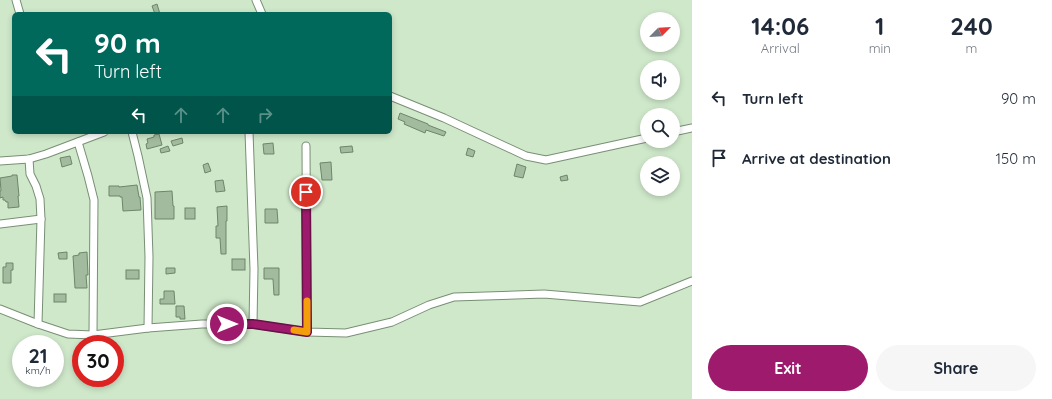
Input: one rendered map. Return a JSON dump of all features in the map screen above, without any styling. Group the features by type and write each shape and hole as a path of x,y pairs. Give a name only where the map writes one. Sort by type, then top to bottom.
{"street":[{"path":"16,0 19,12"},
{"path":"256,0 261,12"},
{"path":"392,97 444,118 526,156 546,160 640,140"},
{"path":"680,131 692,128"},
{"path":"0,161 29,159 99,134"},
{"path":"132,134 147,198 149,257 148,328"},
{"path":"249,134 254,269 253,324"},
{"path":"78,142 94,200 93,335"},
{"path":"306,146 307,332"},
{"path":"29,159 30,174 40,199 41,219 38,324"},
{"path":"0,224 41,219"},
{"path":"0,309 68,334 93,335 148,328 202,324 253,324 307,332 346,333 392,322 429,305 454,297 544,294 640,302 692,281"}],"building":[{"path":"157,4 159,12 154,12 152,6"},
{"path":"400,113 446,132 444,136 426,130 425,133 404,124 405,122 398,119"},
{"path":"159,134 162,145 147,149 147,139"},
{"path":"182,138 183,143 173,146 171,141"},
{"path":"273,143 274,154 264,154 263,144"},
{"path":"168,146 170,151 161,153 160,149"},
{"path":"352,146 353,152 341,153 340,147"},
{"path":"468,148 475,151 473,157 466,155"},
{"path":"70,156 72,164 62,167 60,158"},
{"path":"331,162 332,180 322,180 320,163"},
{"path":"208,163 211,171 205,173 203,165"},
{"path":"517,164 526,167 523,178 514,176"},
{"path":"17,175 19,207 8,208 8,202 3,200 3,197 0,198 0,178"},
{"path":"567,175 568,180 561,181 560,177"},
{"path":"223,180 225,191 216,192 215,181"},
{"path":"137,185 141,210 123,211 122,197 109,196 109,186 119,187"},
{"path":"172,191 174,219 155,219 155,192"},
{"path":"227,206 226,254 221,254 220,238 216,238 216,226 218,226 217,207"},
{"path":"185,208 195,208 195,219 185,219"},
{"path":"265,209 277,209 278,223 265,223"},
{"path":"67,252 67,259 59,259 58,253"},
{"path":"87,252 87,288 75,288 73,256 79,255 79,253"},
{"path":"232,259 245,259 245,270 232,270"},
{"path":"6,263 13,263 13,270 11,270 11,283 3,283 3,267 6,267"},
{"path":"166,268 175,268 175,273 166,274"},
{"path":"264,268 279,268 279,295 274,295 273,279 264,279"},
{"path":"126,270 139,270 139,279 126,279"},
{"path":"164,291 174,291 175,304 160,304 160,299 164,299"},
{"path":"54,294 66,294 66,302 54,302"},
{"path":"176,306 184,306 185,319 176,317"}],"slow traffic":[{"path":"294,330 307,332 307,301"}],"route":[{"path":"227,324 253,324 307,332 306,192"}]}
